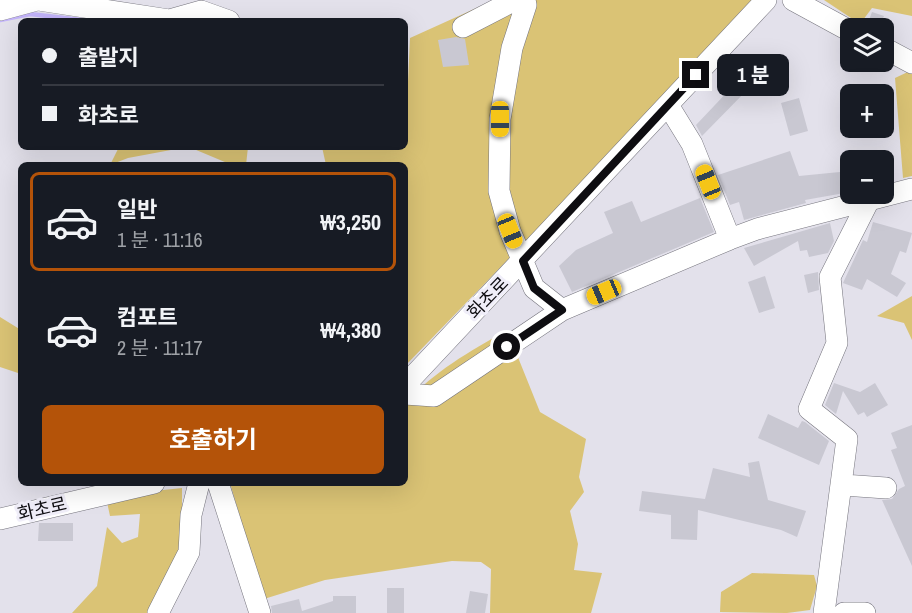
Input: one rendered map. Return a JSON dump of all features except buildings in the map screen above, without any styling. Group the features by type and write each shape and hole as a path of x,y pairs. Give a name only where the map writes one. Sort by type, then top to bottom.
{"street":[{"path":"0,10 38,0 156,18"},
{"path":"463,27 515,0"},
{"path":"525,0 526,5 512,48 500,119 499,191 510,231 534,288 562,310"},
{"name":"화초로","path":"408,382 766,0"},
{"path":"793,0 840,26"},
{"path":"176,18 201,11 221,18"},
{"path":"894,53 912,63"},
{"path":"668,105 692,144 730,239"},
{"path":"894,194 912,189"},
{"path":"408,394 434,396 562,310 730,239 757,229 860,204"},
{"path":"824,613 843,485 847,439 809,409 837,343 830,277 867,204"},
{"path":"843,485 886,488"},
{"name":"화초로","path":"0,519 141,486"},
{"path":"158,613 189,552 191,515 198,486"},
{"path":"219,486 260,613"}],"shaded area":[{"path":"494,0 759,0 408,363 408,162 325,162 323,150 408,150 410,38"},
{"path":"824,0 912,0 912,16 872,8 864,18 851,18"},
{"path":"912,70 912,176 903,178 895,78"},
{"path":"118,150 171,150 118,162 112,162"},
{"path":"196,150 248,150 246,162 225,162"},
{"path":"912,296 912,340 904,323 877,316"},
{"path":"0,317 18,328 18,373 0,367"},
{"path":"507,330 540,412 586,439 579,477 584,492 570,511 578,544 574,570 602,573 591,613 490,613 491,569 481,562 452,561 325,580 264,599 231,486 408,486 408,401 440,372"},
{"path":"182,488 182,537 174,570 152,613 72,613 97,586 107,527 122,543 138,537 140,514 110,516 107,502 145,492"},
{"path":"752,573 814,575 817,586 810,610 787,613 720,612 721,592"}],"waterway":[{"path":"0,20 30,14 64,18"}],"route":[{"path":"507,347 562,310 534,288 523,261 696,75"}]}
